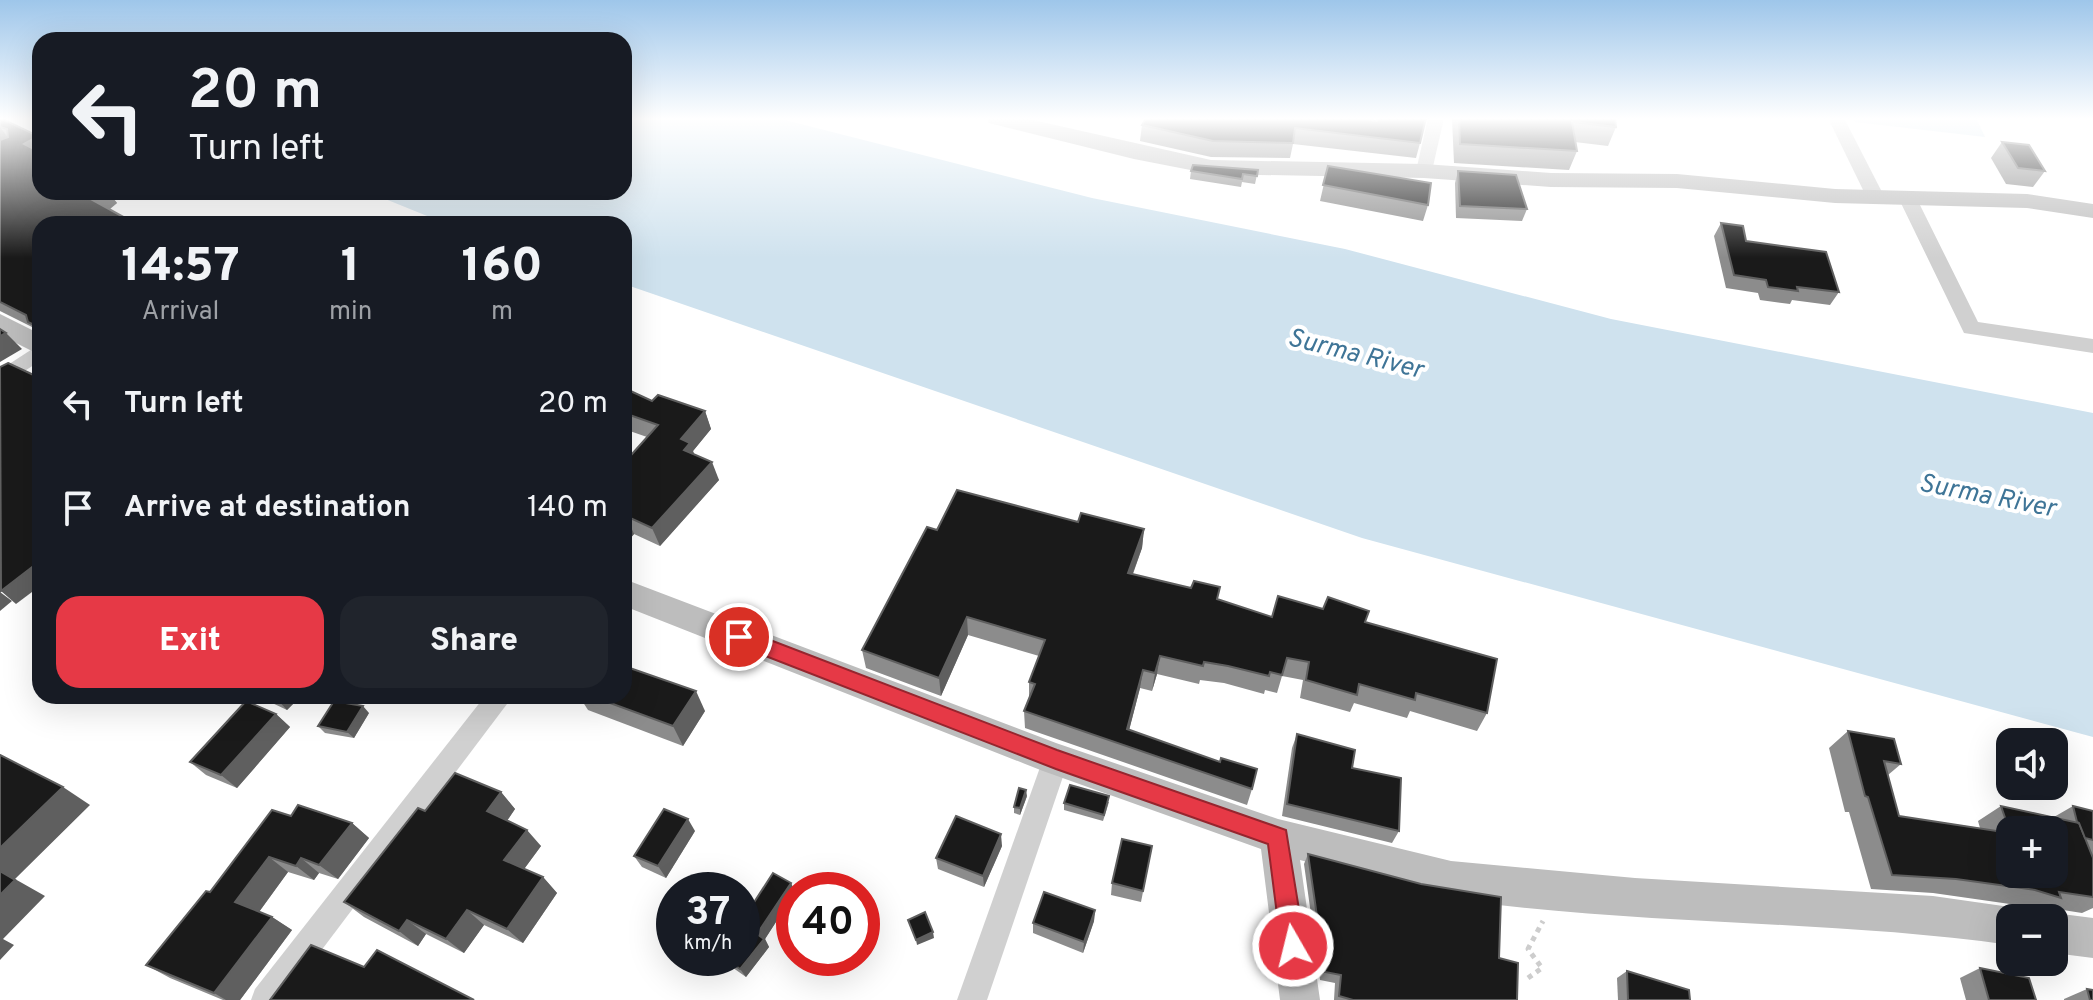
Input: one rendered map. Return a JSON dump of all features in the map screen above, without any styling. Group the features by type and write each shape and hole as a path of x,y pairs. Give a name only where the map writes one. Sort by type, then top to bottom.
{"street":[{"path":"1199,165 1424,171 1551,180 1677,181 1835,196 2027,201 2093,211"},
{"path":"1424,171 1425,165"},
{"path":"1859,165 1875,196"},
{"path":"1907,197 1971,328 2093,346"},
{"path":"0,323 32,341"},
{"path":"0,380 32,350"},
{"path":"632,595 1056,759 1278,837 1451,880 1933,915 1996,924"},
{"path":"266,1000 494,704"},
{"path":"972,1000 1056,759"},
{"path":"1278,837 1300,1000"},
{"path":"2068,935 2093,938"}],"path":[{"path":"1528,978 1542,968 1528,949 1558,890"}],"water":[{"name":"Surma River","path":"632,165 961,165 1092,198 1345,249 1611,319 2093,413 2093,737 1362,538 632,287 632,216 427,216 388,200 632,200"}],"building":[{"path":"0,165 32,165 32,200 93,200 122,216 32,216 32,324 26,315 0,302"},
{"path":"1193,165 1258,170 1257,176 1243,174 1242,179 1191,171"},
{"path":"2016,165 2041,165 2045,171 2018,168"},
{"path":"1328,166 1431,183 1428,205 1323,185"},
{"path":"1458,171 1516,175 1527,209 1460,206"},
{"path":"1721,223 1743,226 1746,241 1826,252 1839,292 1768,287 1766,280 1734,275"},
{"path":"8,363 32,374 32,567 1,591 0,367"},
{"path":"632,392 652,401 658,395 705,411 681,439 690,443 684,450 712,462 652,528 632,519 632,454 658,425 632,416"},
{"path":"957,490 1078,522 1081,513 1144,529 1128,573 1191,588 1194,581 1220,587 1217,599 1272,617 1278,596 1323,609 1328,597 1369,611 1365,622 1497,659 1487,713 1416,693 1415,700 1359,684 1357,695 1306,680 1309,662 1287,658 1282,675 1270,672 1269,676 1228,666 1204,662 1203,666 1160,656 1155,673 1143,670 1127,729 1220,762 1221,758 1257,769 1252,789 1024,711 1035,684 1029,682 1045,640 967,617 939,678 862,650 927,527 937,530"},
{"path":"632,669 696,691 673,726 613,704 632,704"},
{"path":"243,704 253,704 276,714 221,775 190,762"},
{"path":"332,704 363,706 347,732 318,726"},
{"path":"1848,731 1894,739 1901,764 1884,761 1899,816 1996,831 1996,885 1892,875 1868,797 1865,796"},
{"path":"1297,734 1355,750 1352,768 1401,778 1399,831 1287,804"},
{"path":"0,755 63,787 0,848"},
{"path":"455,773 501,792 487,811 527,830 504,860 543,877 507,929 467,910 446,939 407,920 399,931 344,902 418,808 425,811"},
{"path":"1070,785 1109,796 1104,815 1064,803"},
{"path":"1019,788 1026,790 1020,808 1014,807"},
{"path":"298,805 352,823 319,865 301,858 296,866 269,857 235,902 272,917 214,993 146,965 206,891 210,892 272,810 291,816"},
{"path":"2001,806 2047,816 2004,816"},
{"path":"2073,806 2093,811 2093,840 2085,838"},
{"path":"664,809 688,819 658,866 634,856"},
{"path":"956,816 1001,834 983,876 936,858"},
{"path":"2068,821 2079,823 2093,858 2093,897 2059,892 2061,898 2021,888 2068,888"},
{"path":"1122,839 1152,846 1143,891 1112,883"},
{"path":"1308,854 1421,884 1501,897 1499,958 1518,963 1517,1000 1353,1000 1339,996 1341,975 1325,972"},
{"path":"0,871 15,880 0,895"},
{"path":"773,873 776,875 776,906 760,930 760,893"},
{"path":"1044,892 1095,910 1084,942 1033,923"},
{"path":"925,912 933,932 916,940 908,920"},
{"path":"311,945 364,967 377,950 474,1000 270,1000"},
{"path":"1980,968 1996,971 1996,976 2029,978 2036,1000 1989,1000"},
{"path":"1627,971 1689,990 1690,1000 1628,1000"},
{"path":"2087,989 2093,990 2093,1000 2090,1000"}],"route":[{"path":"739,637 1056,759 1278,837 1293,946"}]}
